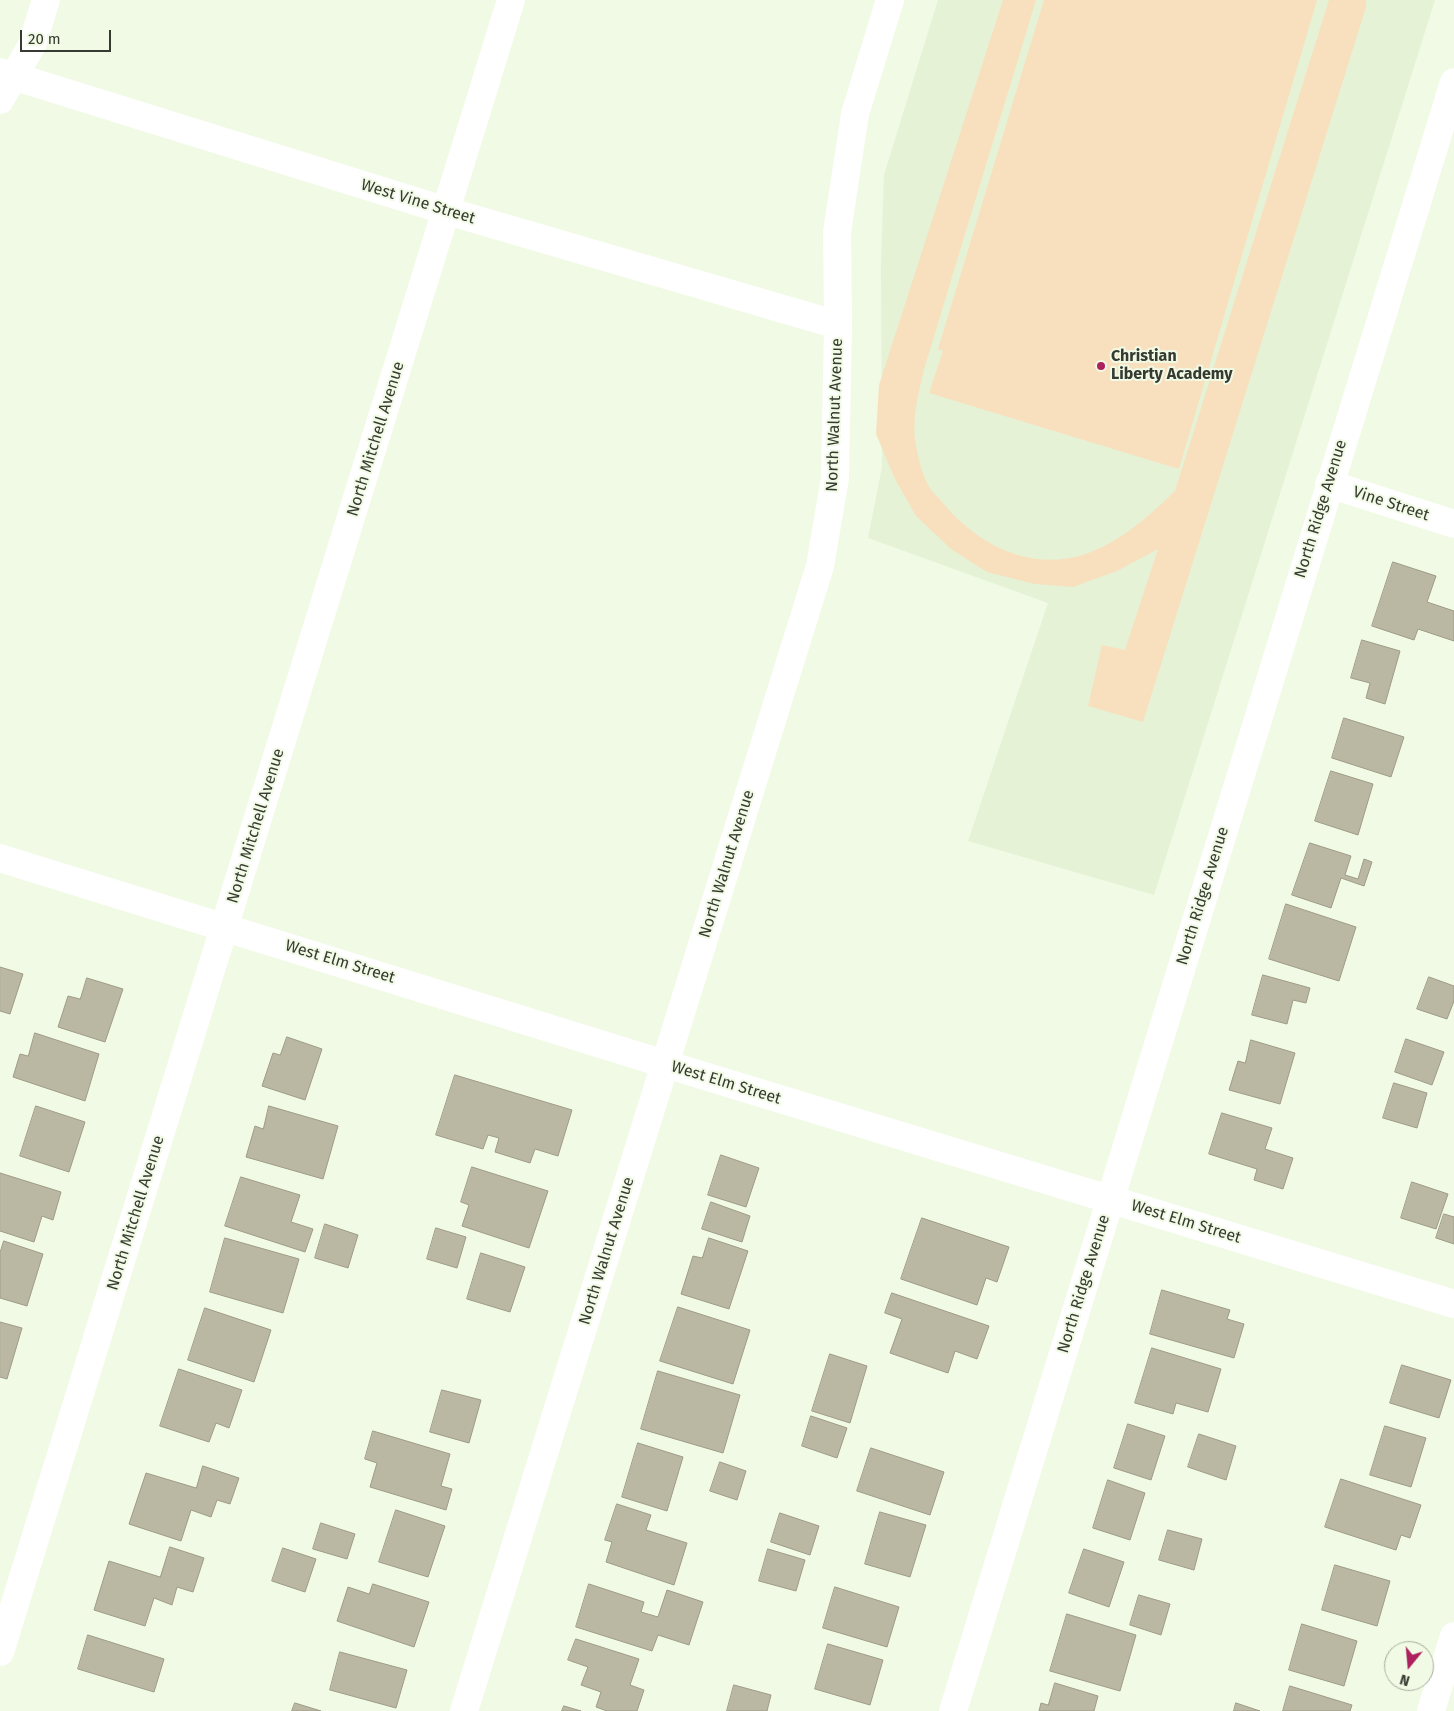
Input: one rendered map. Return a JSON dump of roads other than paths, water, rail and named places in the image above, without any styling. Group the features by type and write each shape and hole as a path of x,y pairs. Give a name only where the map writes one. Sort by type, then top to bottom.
{"street":[{"path":"0,100 6,74 32,45 46,0"},
{"name":"North Mitchell Avenue","path":"0,1652 511,0"},
{"name":"North Walnut Avenue","path":"464,1711 820,566 836,478 837,232 856,114 890,0"},
{"name":"West Vine Street","path":"6,74 447,211 838,325"},
{"name":"North Ridge Avenue","path":"953,1711 1454,82"},
{"name":"Vine Street","path":"1329,484 1454,524"},
{"name":"West Elm Street","path":"0,858 225,926 665,1064 1454,1304"},
{"path":"1431,1711 1454,1636"}],"place":[{"name":"Christian Liberty Academy","path":"1101,366"}]}
